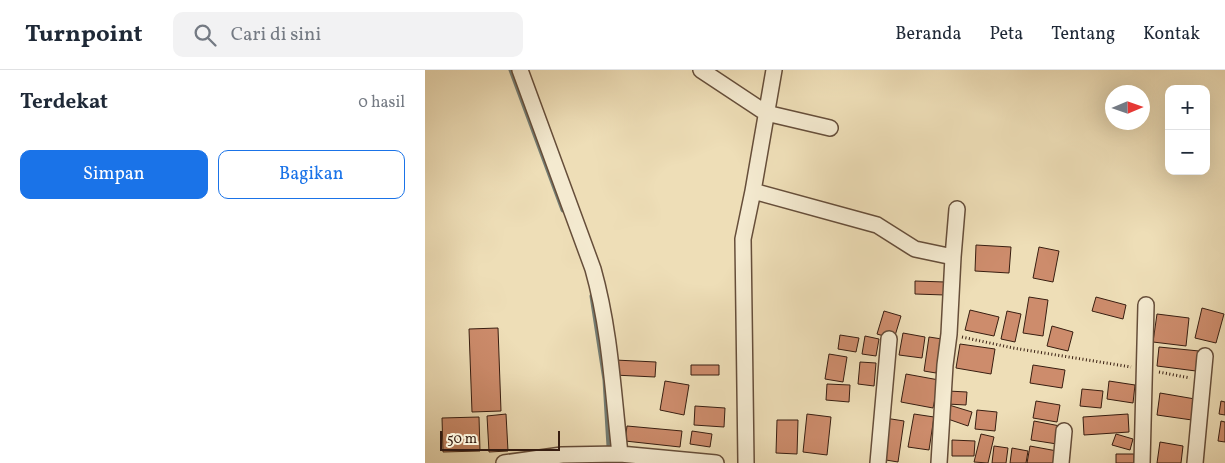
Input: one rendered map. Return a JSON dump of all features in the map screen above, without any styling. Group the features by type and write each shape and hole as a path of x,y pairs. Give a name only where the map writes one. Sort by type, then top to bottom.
{"street":[{"path":"520,70 593,269 599,291 604,316 617,454"},
{"path":"702,70 766,113 830,128"},
{"path":"746,463 743,239 774,70"},
{"path":"753,191 877,225 915,248 953,257"},
{"path":"939,463 957,209"},
{"path":"1142,463 1147,305"},
{"path":"878,463 889,339"},
{"path":"1195,463 1205,356"},
{"path":"1061,463 1064,431"},
{"path":"504,463 617,454 715,463"}],"path":[{"path":"949,334 1013,348 1202,381"}],"building":[{"path":"976,245 1011,247 1009,273 975,271"},
{"path":"1039,247 1059,251 1053,282 1033,278"},
{"path":"915,281 945,282 945,295 915,294"},
{"path":"1029,297 1048,300 1043,336 1023,333"},
{"path":"1096,297 1126,305 1123,319 1092,311"},
{"path":"1202,308 1224,314 1216,343 1195,338"},
{"path":"970,310 999,317 994,336 965,330"},
{"path":"884,311 901,316 894,339 877,334"},
{"path":"1007,311 1021,314 1015,342 1001,339"},
{"path":"1157,314 1189,318 1186,346 1153,342"},
{"path":"1052,326 1073,332 1068,351 1047,346"},
{"path":"498,328 501,411 472,412 469,329"},
{"path":"903,333 925,337 922,358 899,355"},
{"path":"840,335 859,338 856,352 838,349"},
{"path":"865,336 879,339 876,356 862,354"},
{"path":"929,337 942,339 936,373 924,371"},
{"path":"960,344 995,349 991,374 956,368"},
{"path":"1159,347 1199,351 1196,371 1157,366"},
{"path":"829,354 847,357 843,382 825,379"},
{"path":"615,360 656,362 655,377 614,375"},
{"path":"860,362 876,363 874,386 858,384"},
{"path":"691,365 719,365 719,375 691,375"},
{"path":"1033,365 1065,370 1062,388 1030,383"},
{"path":"906,374 939,380 933,408 901,402"},
{"path":"665,381 689,385 684,415 660,410"},
{"path":"1109,381 1135,385 1133,403 1107,399"},
{"path":"827,384 850,385 849,402 826,400"},
{"path":"1082,389 1103,391 1101,408 1080,406"},
{"path":"948,391 967,392 966,405 947,404"},
{"path":"1160,393 1195,399 1192,420 1157,415"},
{"path":"1036,401 1060,405 1057,422 1033,418"},
{"path":"1221,401 1225,402 1225,415 1219,414"},
{"path":"949,405 972,412 968,426 945,418"},
{"path":"695,406 725,408 724,427 694,425"},
{"path":"977,410 997,412 995,431 975,429"},
{"path":"506,414 508,451 489,452 487,416"},
{"path":"807,414 831,417 827,455 803,452"},
{"path":"914,414 934,417 929,450 908,447"},
{"path":"1128,414 1129,432 1084,435 1083,417"},
{"path":"479,417 480,451 443,452 442,418"},
{"path":"885,418 904,421 898,462 880,459"},
{"path":"777,420 798,420 797,454 776,453"},
{"path":"1034,421 1060,426 1057,444 1031,440"},
{"path":"1221,421 1225,422 1225,442 1218,441"},
{"path":"627,426 682,431 680,447 625,441"},
{"path":"692,431 712,434 710,447 690,444"},
{"path":"981,434 994,437 988,463 974,462"},
{"path":"1116,434 1133,439 1130,450 1112,445"},
{"path":"952,440 975,441 974,456 952,456"},
{"path":"1160,442 1183,446 1181,463 1157,463"},
{"path":"994,446 1008,448 1006,463 992,463"},
{"path":"1030,446 1057,451 1055,463 1027,463"},
{"path":"1012,448 1028,451 1026,463 1010,463"},
{"path":"1116,454 1134,454 1134,463 1116,463"}],"waterway":[{"path":"511,70 563,210"},
{"path":"592,296 605,380 610,463"}]}
